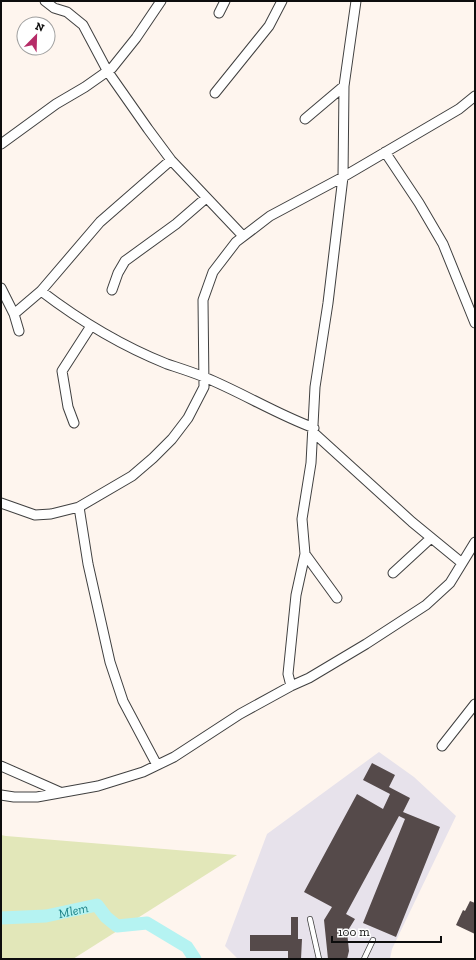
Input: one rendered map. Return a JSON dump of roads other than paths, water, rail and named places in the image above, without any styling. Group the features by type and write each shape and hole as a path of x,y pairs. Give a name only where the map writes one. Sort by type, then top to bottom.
{"street":[{"path":"45,1 54,8 67,12 83,24 108,72 171,160 243,236"},
{"path":"1,144 56,104 108,72 136,38 161,1"},
{"path":"219,13 225,1"},
{"path":"215,93 269,26 282,1"},
{"path":"291,686 288,674 296,594 305,554 302,519 311,463 314,431 314,387 328,303 343,178 344,86 356,1"},
{"path":"305,119 344,86"},
{"path":"1,503 35,515 51,514 78,506 132,476 153,458 172,439 188,418 204,387 203,300 207,286 220,260 243,236 270,216 343,178 459,109 475,96"},
{"path":"385,152 419,203 443,244 475,323"},
{"path":"14,314 41,291 100,222 171,160"},
{"path":"112,290 118,273 125,261 176,224 206,198"},
{"path":"1,288 4,306 14,314 19,331"},
{"path":"41,291 68,312 91,326 166,363 205,377 314,431 431,538 462,563"},
{"path":"74,423 68,407 62,371 91,326"},
{"path":"78,506 88,564 112,668 123,701 157,765"},
{"path":"393,573 431,538"},
{"path":"1,795 14,797 37,797 119,780 157,765 206,738 240,714 291,686 309,678 426,605 450,583 475,542"},
{"path":"305,554 337,598"},
{"path":"442,746 475,704"},
{"path":"1,766 60,792"}],"lane":[{"path":"310,919 319,959"},
{"path":"364,959 373,940"}],"waterway":[{"name":"Mlem","path":"1,918 46,916 97,905 106,917 117,926 147,923 187,947 195,959"}]}
